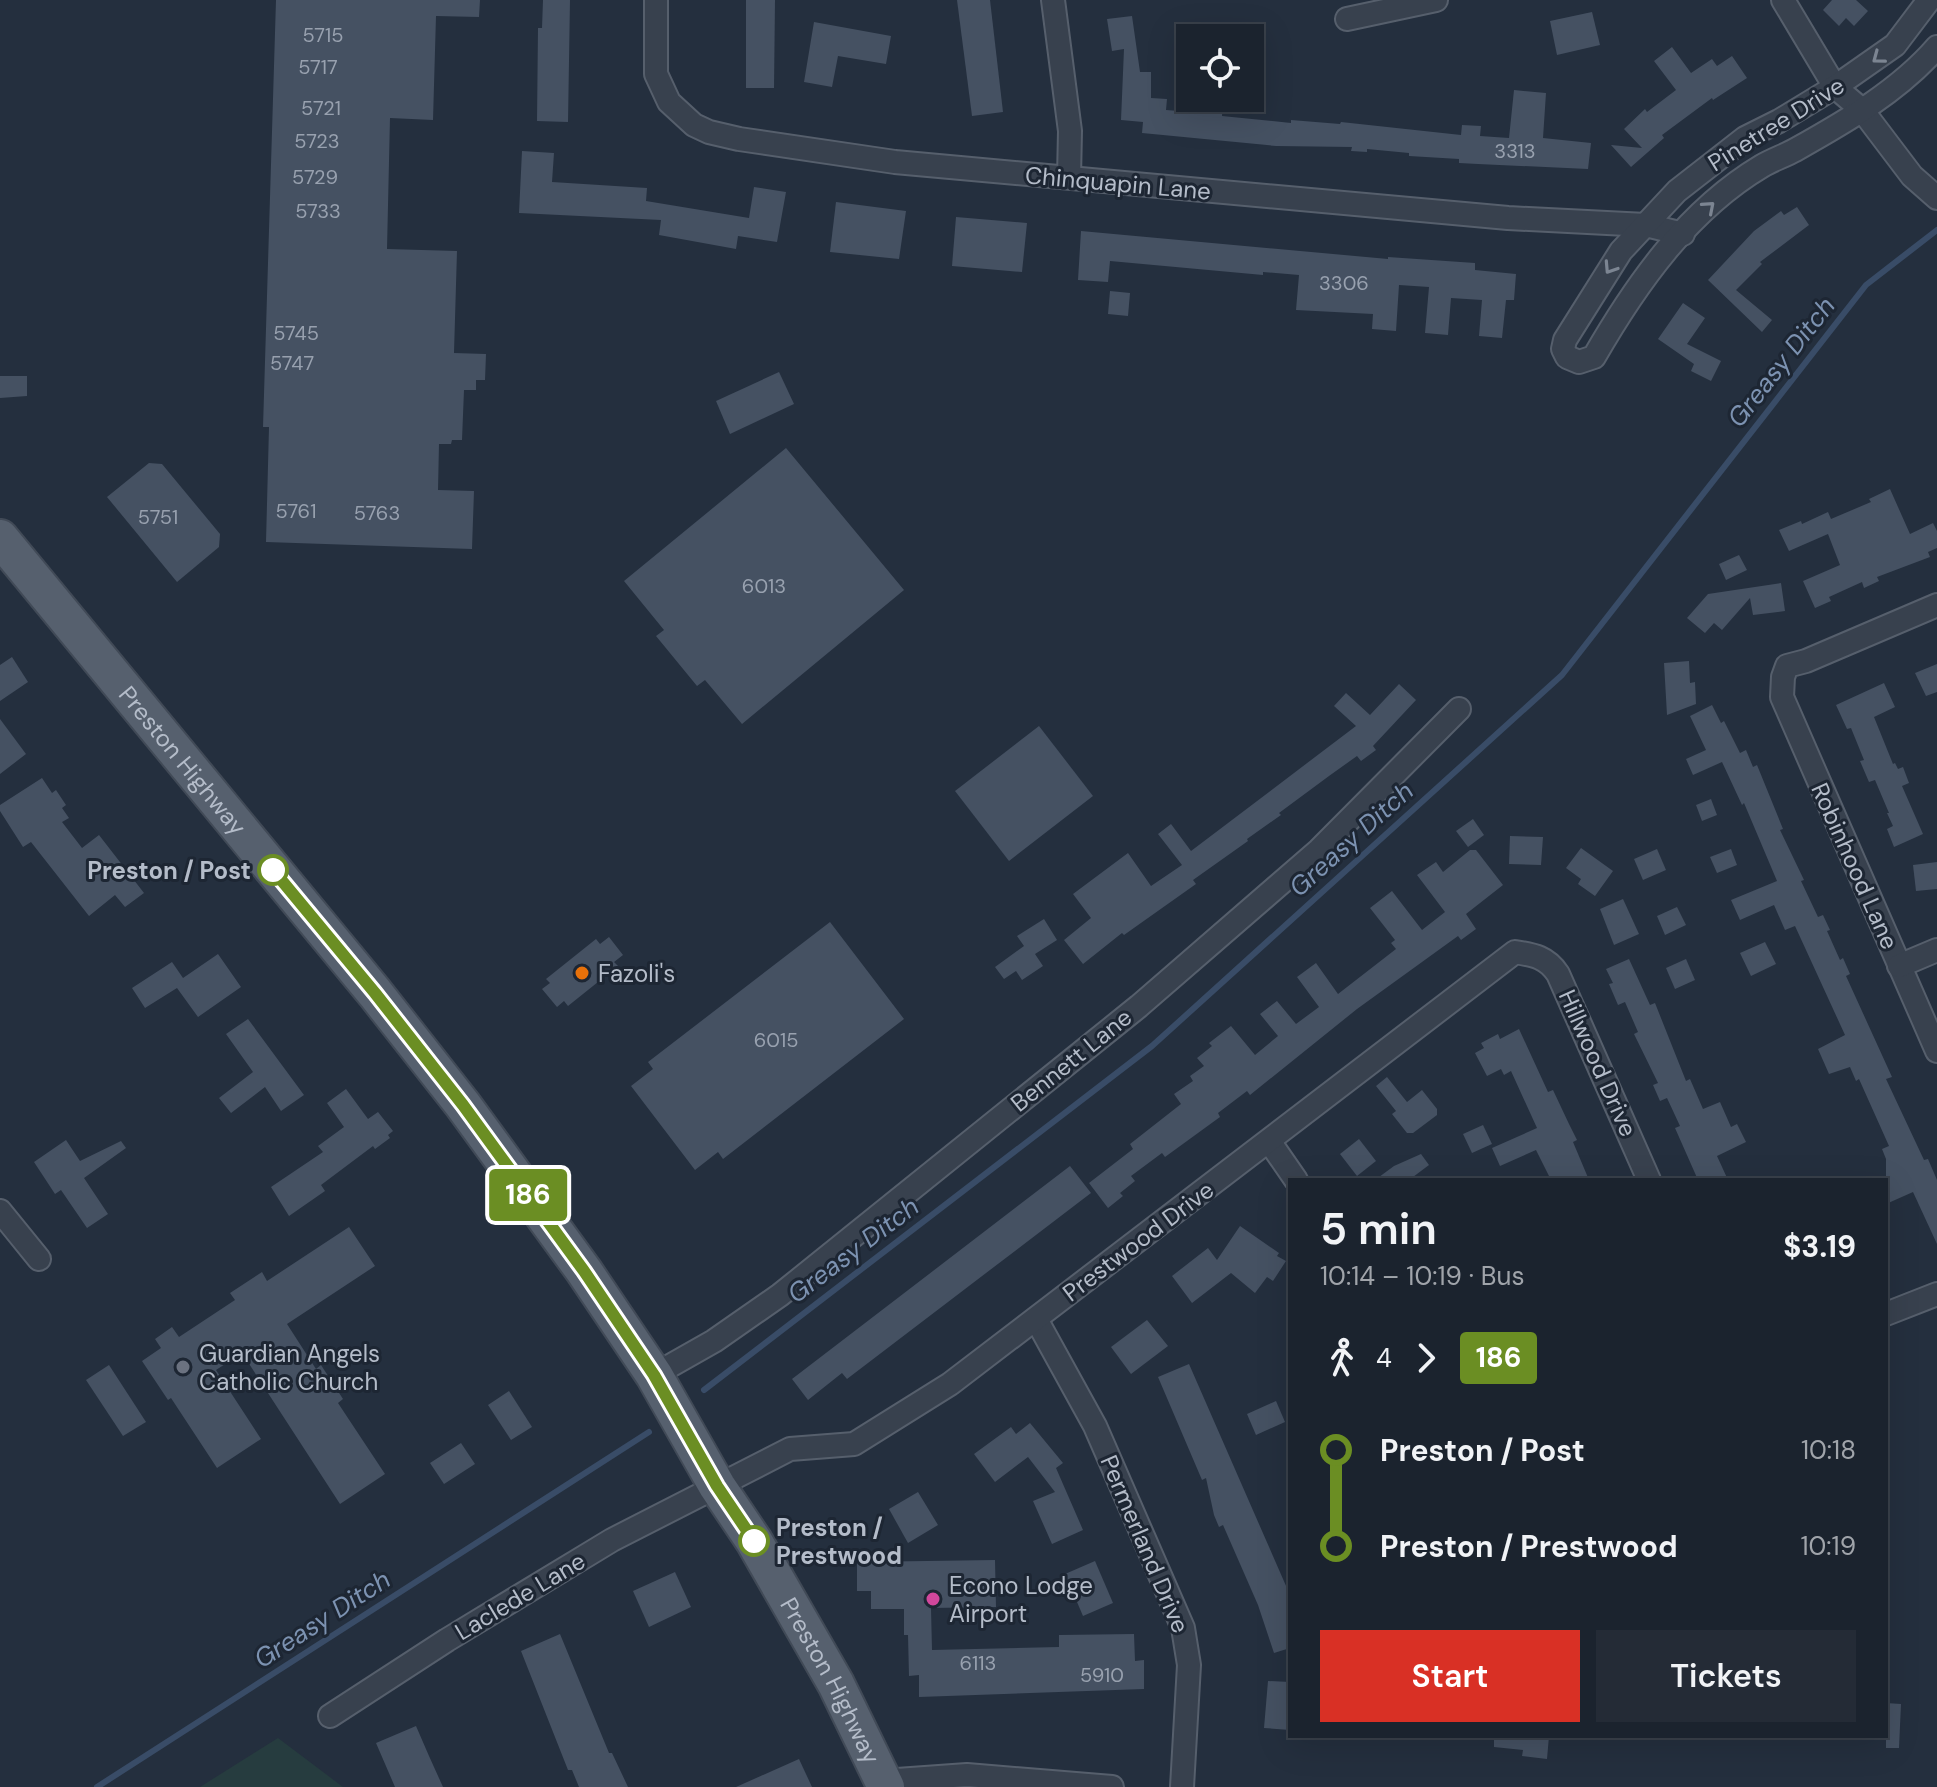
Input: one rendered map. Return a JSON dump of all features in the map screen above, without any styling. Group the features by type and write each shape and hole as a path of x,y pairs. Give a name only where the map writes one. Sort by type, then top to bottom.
{"main road":[{"name":"Preston Highway","path":"0,538 375,993 584,1271 654,1375 717,1486 754,1541 836,1684 884,1784"}],"street":[{"name":"Chinquapin Lane","path":"656,0 656,74 669,102 680,115 709,132 739,139 895,162 1508,218 1615,226 1646,225 1683,234"},
{"path":"1053,0 1070,131 1069,177"},
{"path":"1347,19 1436,0"},
{"path":"1783,0 1835,87 1862,110 1912,176 1934,196"},
{"name":"Pinetree Drive","path":"1929,0 1895,45 1835,87 1745,138 1677,191 1621,251 1565,340 1563,349 1567,357 1579,362 1594,357 1647,271 1700,215 1762,166 1862,110 1918,69 1937,47"},
{"name":"Robinhood Lane","path":"1937,605 1787,666 1782,697 1937,1051"},
{"name":"Bennett Lane","path":"654,1375 714,1341 780,1295 1139,1006 1319,850 1459,709"},
{"path":"1899,966 1937,950"},
{"name":"Prestwood Drive","path":"717,1486 790,1449 854,1444 950,1384 1515,952 1536,955"},
{"name":"Hillwood Drive","path":"1536,955 1552,964 1558,974 1648,1178"},
{"path":"1269,1141 1295,1178"},
{"path":"0,1211 39,1259"},
{"path":"1888,1313 1937,1294"},
{"name":"Permerland Drive","path":"1036,1319 1095,1426 1183,1628 1189,1665 1182,1787"},
{"name":"Laclede Lane","path":"330,1716 447,1640 600,1548 717,1486"},
{"path":"884,1784 967,1775 1112,1787"}],"green space":[{"path":"278,1738 343,1787 200,1787"}],"building":[{"path":"276,0 480,0 479,17 436,16 433,120 390,118 387,249 457,251 454,353 486,354 485,380 476,380 476,390 464,390 462,440 439,444 438,490 474,491 472,549 266,542 269,427 263,427"},
{"path":"543,0 570,0 568,122 537,121 538,28 542,28"},
{"path":"746,0 775,0 774,88 746,88"},
{"path":"957,0 990,0 1003,112 972,116"},
{"path":"1832,0 1856,0 1868,11 1854,26 1846,18 1839,26 1823,10"},
{"path":"1592,12 1600,45 1557,55 1550,21"},
{"path":"1132,16 1140,72 1151,72 1151,98 1167,99 1166,110 1222,112 1222,116 1291,123 1291,120 1341,122 1461,135 1462,125 1481,126 1480,136 1509,138 1514,90 1546,93 1543,138 1591,143 1588,169 1459,163 1459,159 1409,156 1409,153 1367,149 1367,152 1351,151 1352,147 1276,146 1142,133 1143,122 1121,120 1124,49 1112,51 1107,19"},
{"path":"814,22 891,36 886,64 838,56 832,87 804,82"},
{"path":"1672,47 1691,73 1712,59 1717,66 1732,56 1747,78 1712,98 1662,135 1664,138 1631,167 1611,145 1642,148 1624,129 1645,109 1647,112 1676,90 1654,61"},
{"path":"522,151 554,153 552,182 647,188 646,201 749,218 754,187 786,192 777,242 738,236 736,249 659,235 661,220 519,213"},
{"path":"836,202 906,211 899,259 830,252"},
{"path":"1797,207 1809,225 1760,262 1762,264 1736,290 1772,320 1762,332 1708,280 1754,231 1781,211 1784,215"},
{"path":"956,217 1027,223 1022,272 952,266"},
{"path":"1081,231 1388,259 1475,263 1475,270 1516,274 1514,300 1506,300 1502,338 1479,336 1482,300 1451,298 1448,335 1425,333 1429,287 1399,285 1396,331 1372,329 1373,314 1296,310 1299,275 1263,272 1263,275 1110,261 1108,282 1078,280"},
{"path":"1110,291 1130,293 1128,316 1108,314"},
{"path":"1683,303 1705,318 1687,344 1721,361 1711,381 1691,371 1694,364 1658,339"},
{"path":"779,372 794,404 730,434 716,401"},
{"path":"0,376 27,376 27,396 0,398"},
{"path":"786,448 904,590 742,724 705,680 697,686 656,636 664,630 624,581"},
{"path":"149,463 162,464 220,534 219,547 177,582 107,497"},
{"path":"1890,489 1910,534 1933,523 1937,531 1937,548 1928,552 1930,557 1877,577 1879,581 1864,588 1862,582 1829,597 1831,601 1815,608 1803,581 1840,565 1828,534 1789,551 1779,530 1828,512 1831,519 1871,502 1869,499"},
{"path":"1739,555 1747,570 1726,580 1719,564"},
{"path":"1781,583 1785,611 1753,615 1750,598 1722,630 1714,623 1705,633 1687,618 1708,594"},
{"path":"12,657 28,682 0,701 0,665"},
{"path":"1689,661 1690,683 1695,682 1696,704 1667,715 1664,663"},
{"path":"1937,664 1937,692 1926,696 1915,673"},
{"path":"1884,683 1895,707 1874,717 1893,764 1898,769 1903,767 1909,783 1902,786 1923,834 1894,847 1887,829 1893,826 1889,813 1875,780 1869,782 1851,728 1847,729 1836,705"},
{"path":"1399,684 1416,700 1373,746 1376,750 1361,761 1357,756 1329,776 1279,813 1281,815 1248,841 1193,880 1196,884 1124,935 1122,933 1083,964 1064,940 1091,918 1073,894 1128,853 1151,886 1182,865 1158,834 1171,824 1191,851 1356,726 1334,706 1346,693 1370,715"},
{"path":"1712,705 1740,753 1746,750 1753,767 1757,765 1783,829 1780,830 1804,880 1801,881 1818,917 1823,915 1840,960 1843,958 1850,974 1846,976 1892,1077 1886,1079 1924,1160 1928,1159 1937,1180 1937,1244 1913,1192 1888,1203 1886,1159 1882,1149 1889,1146 1859,1079 1856,1081 1850,1067 1829,1074 1818,1049 1845,1035 1795,926 1785,930 1774,905 1740,920 1731,900 1777,881 1744,803 1742,805 1722,762 1693,775 1686,759 1706,750 1690,716"},
{"path":"0,719 26,754 0,774"},
{"path":"1039,726 1093,796 1009,861 955,791"},
{"path":"42,778 52,793 56,790 66,805 62,808 69,818 62,822 82,848 99,835 144,893 125,907 115,895 89,916 31,842 23,847 0,811 0,805"},
{"path":"1711,799 1717,815 1702,821 1696,805"},
{"path":"1473,819 1484,835 1468,847 1456,831"},
{"path":"1510,836 1543,837 1541,865 1509,864"},
{"path":"1581,848 1613,871 1595,896 1578,884 1581,879 1566,868"},
{"path":"1657,849 1666,870 1643,880 1634,859"},
{"path":"1731,849 1737,865 1717,873 1710,857"},
{"path":"1470,850 1476,850 1503,885 1466,914 1476,929 1461,940 1458,936 1357,1009 1250,1095 1247,1091 1218,1113 1220,1117 1165,1157 1162,1153 1131,1176 1135,1181 1108,1208 1089,1183 1133,1149 1130,1144 1181,1104 1174,1094 1193,1081 1190,1076 1204,1066 1197,1058 1212,1046 1209,1043 1231,1026 1255,1055 1278,1036 1260,1014 1277,1001 1296,1024 1319,1007 1297,977 1316,963 1338,994 1396,949 1391,943 1395,940 1370,908 1392,891 1422,930 1445,912 1417,875 1436,862 1443,872"},
{"path":"1937,862 1937,889 1916,891 1913,865"},
{"path":"1623,899 1639,934 1614,945 1600,909"},
{"path":"1677,907 1686,925 1665,935 1657,916"},
{"path":"1044,919 1057,940 1035,954 1043,966 1022,980 1016,971 1004,979 995,967 1024,946 1017,936"},
{"path":"830,922 904,1019 723,1159 718,1152 695,1170 631,1086 653,1069 648,1062"},
{"name":"Fazoli's","path":"609,937 623,955 614,962 618,966 568,1006 564,1001 557,1007 542,989 550,983 546,979 596,939 600,944"},
{"path":"1765,942 1776,964 1751,976 1740,953"},
{"path":"218,954 241,987 198,1017 177,988 145,1008 132,988 172,962 183,978"},
{"path":"1629,959 1650,1005 1655,1003 1686,1081 1690,1079 1703,1109 1720,1102 1731,1127 1737,1124 1746,1142 1717,1156 1727,1178 1697,1178 1675,1128 1680,1126 1667,1098 1660,1101 1653,1085 1658,1083 1634,1034 1638,1032 1625,1002 1618,1005 1606,969"},
{"path":"1686,959 1695,980 1675,989 1666,968"},
{"path":"248,1019 304,1095 281,1111 265,1087 231,1113 219,1098 253,1072 226,1034"},
{"path":"1519,1029 1548,1092 1553,1090 1577,1140 1573,1142 1588,1178 1550,1178 1536,1150 1500,1166 1492,1148 1537,1128 1511,1071 1504,1075 1501,1069 1487,1076 1475,1053 1484,1048 1481,1043 1498,1034 1500,1039"},
{"path":"1387,1077 1407,1102 1422,1090 1437,1109 1437,1115 1413,1133 1407,1133 1392,1114 1396,1111 1376,1086"},
{"path":"346,1089 368,1119 378,1112 393,1131 388,1135 390,1138 375,1149 373,1146 321,1185 325,1191 289,1216 271,1187 323,1152 318,1146 344,1127 327,1103"},
{"path":"1483,1125 1492,1144 1472,1153 1463,1134"},
{"path":"1359,1139 1376,1161 1357,1176 1340,1154"},
{"path":"66,1140 80,1161 121,1141 126,1148 84,1178 108,1214 87,1228 61,1190 55,1194 34,1162"},
{"path":"1421,1154 1429,1165 1412,1178 1378,1178 1394,1166"},
{"path":"1070,1166 1091,1193 847,1379 842,1373 808,1400 792,1379"},
{"path":"1240,1226 1286,1261 1273,1281 1267,1277 1255,1293 1231,1273 1192,1303 1172,1276 1208,1248 1217,1260"},
{"name":"Guardian Angels Catholic Church","path":"349,1227 375,1266 287,1324 316,1369 321,1365 343,1399 338,1403 385,1474 340,1504 242,1353 216,1370 261,1439 217,1468 171,1398 168,1400 142,1361 161,1348 155,1339 172,1327 179,1337 235,1300 230,1293 262,1272 267,1281"},
{"path":"1147,1320 1168,1346 1131,1374 1111,1347"},
{"path":"1189,1364 1288,1590 1288,1649 1274,1653 1258,1605 1223,1525 1219,1527 1214,1515 1206,1478 1202,1480 1158,1377"},
{"path":"109,1365 146,1422 123,1436 86,1380"},
{"path":"509,1391 532,1427 511,1440 488,1405"},
{"path":"1276,1401 1285,1422 1256,1435 1247,1414"},
{"path":"1030,1423 1063,1463 1056,1468 1083,1530 1052,1544 1033,1501 1055,1492 1028,1457 995,1482 974,1454 1011,1427 1016,1434"},
{"path":"461,1443 475,1464 444,1484 430,1463"},
{"path":"918,1492 938,1525 908,1543 889,1509"},
{"path":"995,1560 996,1607 931,1608 932,1650 1059,1647 1059,1635 1134,1634 1135,1661 1144,1660 1144,1689 919,1697 919,1675 909,1676 904,1609 871,1609 871,1591 857,1591 857,1562"},
{"path":"1095,1561 1113,1603 1083,1616 1065,1574"},
{"path":"675,1572 691,1607 649,1627 633,1591"},
{"path":"560,1634 609,1753 612,1753 628,1787 579,1787 572,1770 568,1770 521,1651"},
{"path":"1268,1681 1288,1682 1288,1730 1264,1728"},
{"path":"1888,1703 1901,1704 1899,1748 1886,1748"},
{"path":"416,1726 443,1787 395,1787 376,1743"},
{"path":"1494,1738 1549,1738 1547,1759 1522,1756 1523,1750 1494,1747"},
{"path":"799,1759 812,1787 736,1787"}],"waterway":[{"name":"Greasy Ditch","path":"704,1390 1152,1046 1562,675 1866,285 1937,230"},
{"name":"Greasy Ditch","path":"97,1787 649,1432"}],"bus line":[{"name":"186","path":"273,870 463,1105 584,1271 654,1375 717,1486 754,1541"}],"place":[{"name":"Preston / Post","path":"273,870"},
{"name":"Fazoli's","path":"582,973"},
{"name":"Guardian Angels Catholic Church","path":"183,1367"},
{"name":"Preston / Prestwood","path":"754,1541"},
{"name":"Econo Lodge Airport","path":"933,1599"}]}
